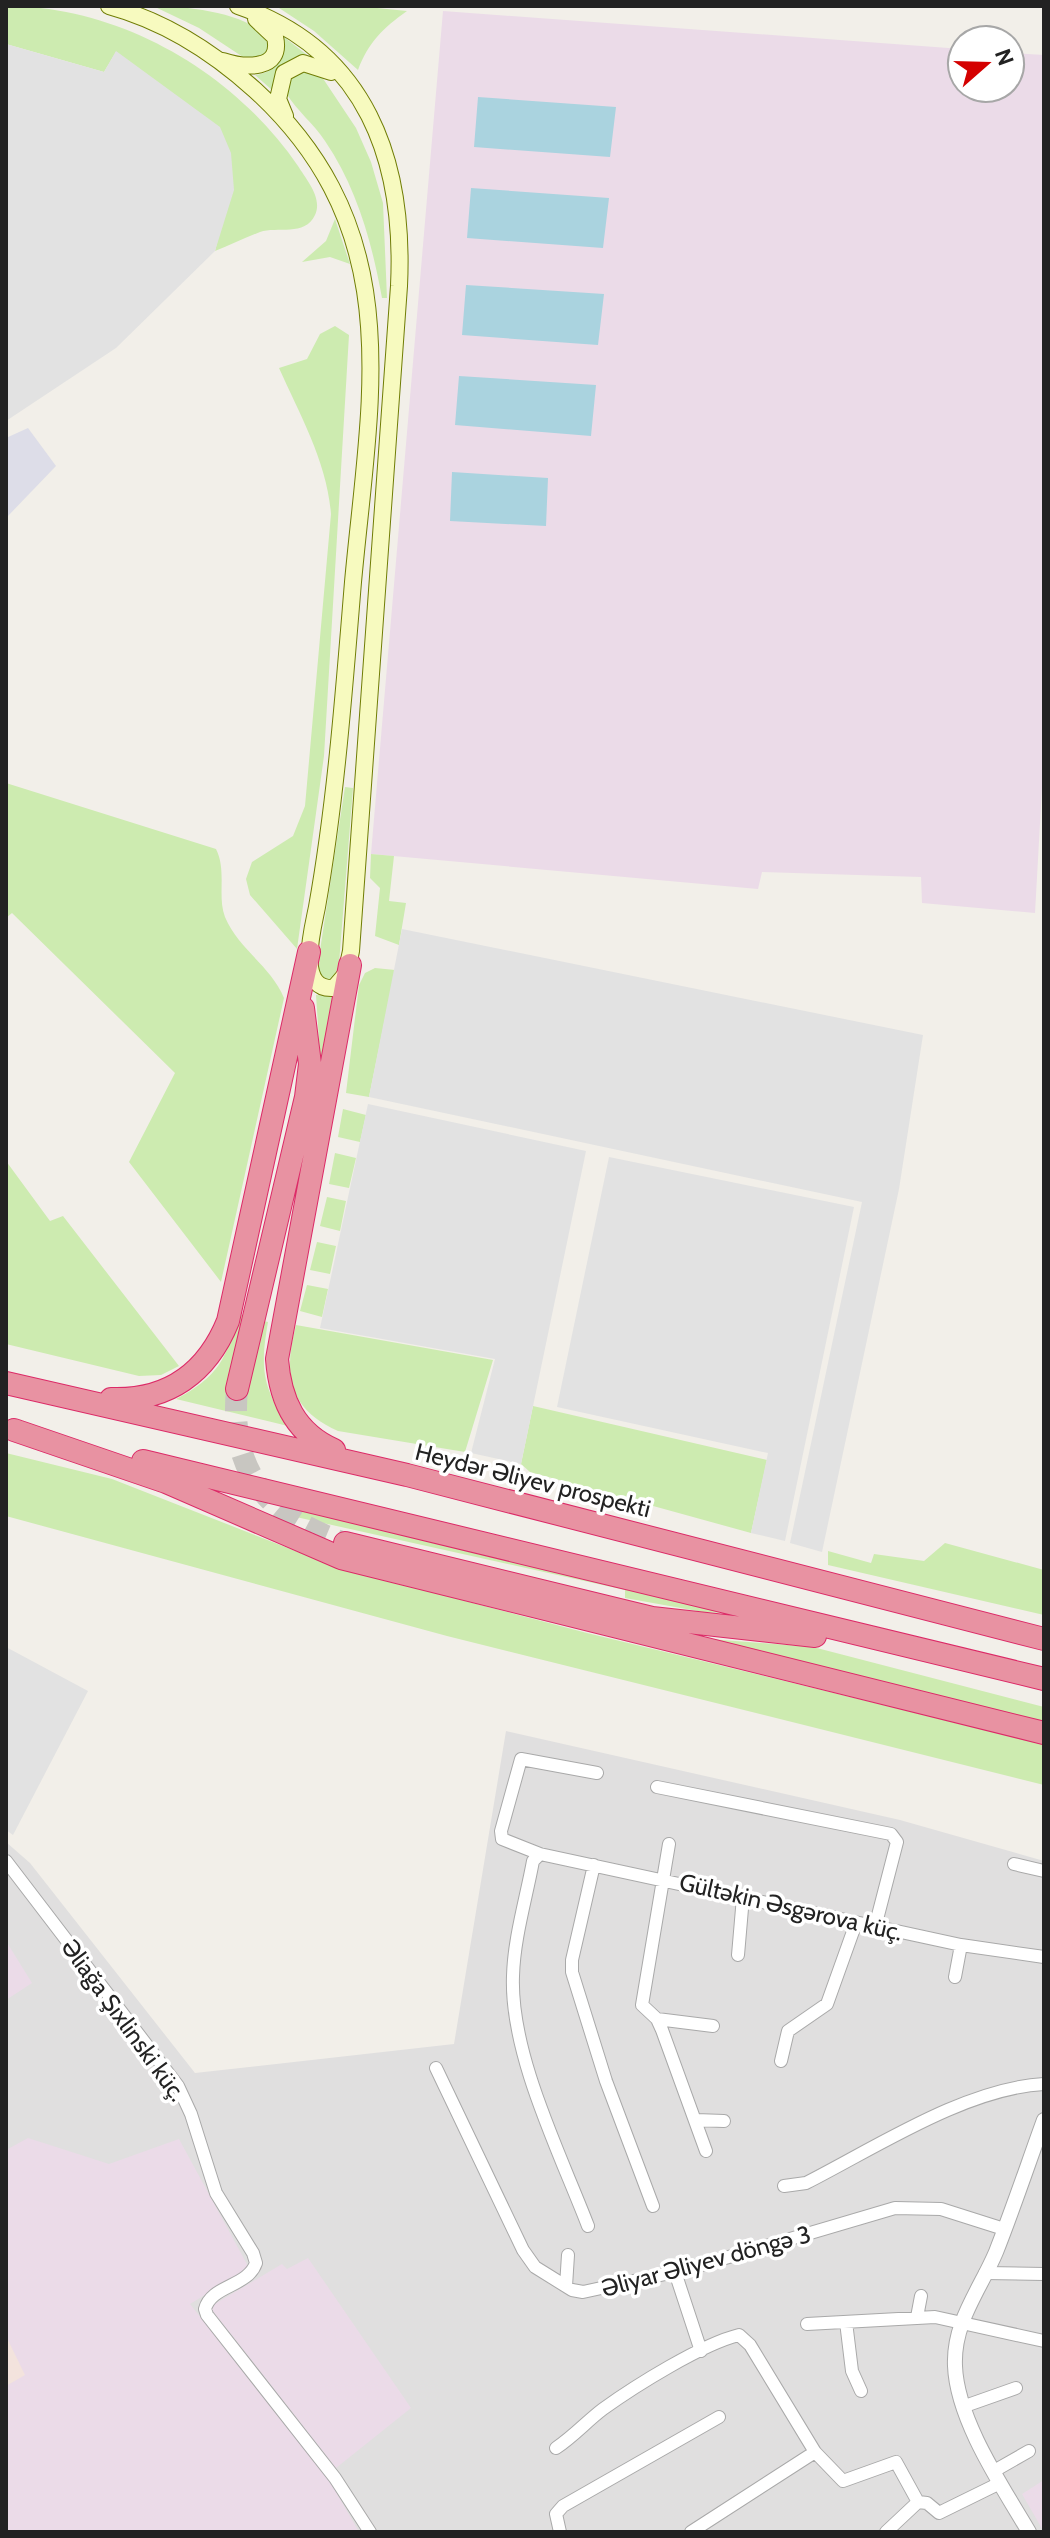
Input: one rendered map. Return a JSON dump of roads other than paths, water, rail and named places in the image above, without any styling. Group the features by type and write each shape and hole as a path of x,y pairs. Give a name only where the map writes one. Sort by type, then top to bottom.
{"highway":[{"path":"33,1390 102,1398 138,1398 179,1386 204,1364 219,1344 228,1321 309,952"},
{"path":"350,965 281,1321 278,1377 287,1407 311,1437 339,1452 407,1475"},
{"path":"237,1389 309,1078 301,995"},
{"name":"Heydər Əliyev prospekti","path":"6,1383 407,1475 1044,1639"},
{"path":"10,1429 1044,1679"},
{"path":"10,1429 166,1482 341,1558 1044,1733"},
{"path":"345,1543 652,1618 936,1653 1044,1693"}],"main road":[{"path":"109,6 152,21 217,59 270,105 320,166 349,222 366,278 370,310 362,481 337,767 309,952 313,977 322,987 338,986 350,965 401,247 396,190 387,153 371,119 348,85 301,37 277,22 238,6"},
{"path":"217,59 253,67 263,65 275,52 276,44 270,30 238,6"},
{"path":"295,132 278,99 284,73 303,63 314,63 348,85"}],"street":[{"name":"Gültəkin Əsgərova küç.","path":"597,1773 526,1757 518,1762 501,1835 506,1841 540,1854 961,1945 1044,1957"},
{"path":"657,1787 891,1834 897,1842 875,1927"},
{"path":"669,1844 641,1996 646,2011 657,2019 713,2026"},
{"path":"540,1854 533,1861 515,1951 512,1986 516,2029 588,2226"},
{"name":"Əliağa Şıxlinski küç.","path":"6,1861 183,2095 216,2193 250,2246 256,2263 248,2276 207,2302 207,2315 335,2478 370,2532"},
{"path":"1014,1864 1044,1871"},
{"path":"594,1865 572,1960 572,1972 606,2081 653,2206"},
{"path":"738,1955 743,1897"},
{"path":"781,2061 788,2031 827,2004 856,1923"},
{"path":"955,1977 961,1945"},
{"path":"657,2019 706,2151"},
{"name":"Əliyar Əliyev döngə 3","path":"436,2068 523,2250 535,2267 566,2286 583,2292 675,2272 895,2208 941,2209 1004,2229"},
{"path":"784,2186 806,2183 964,2105 1008,2090 1044,2084"},
{"path":"696,2120 724,2121"},
{"path":"1029,2532 997,2477 965,2406 955,2369 961,2322 1004,2229 1044,2120"},
{"path":"566,2286 568,2255"},
{"path":"675,2272 701,2351"},
{"path":"985,2273 1044,2274"},
{"path":"917,2317 921,2296"},
{"path":"807,2324 917,2317 961,2322 1044,2341"},
{"path":"846,2322 852,2371 861,2391"},
{"path":"556,2448 585,2428 606,2407 701,2351 732,2336 745,2337 815,2452 843,2481 896,2462 918,2502"},
{"path":"965,2406 1016,2388"},
{"path":"560,2532 556,2514 563,2506 719,2417"},
{"path":"886,2532 918,2502 927,2503 935,2512 944,2512 997,2477 1029,2451"},
{"path":"691,2532 815,2452"}],"water":[{"path":"478,97 616,107 610,157 474,147"},
{"path":"471,188 609,198 603,248 467,238"},
{"path":"466,285 604,294 598,345 462,335"},
{"path":"459,376 596,385 591,436 455,425"},
{"path":"452,472 548,478 546,526 450,521"}],"tunnel":[{"path":"237,1389 236,1419 240,1445 248,1468 260,1488 275,1505 295,1520 345,1543"}]}
